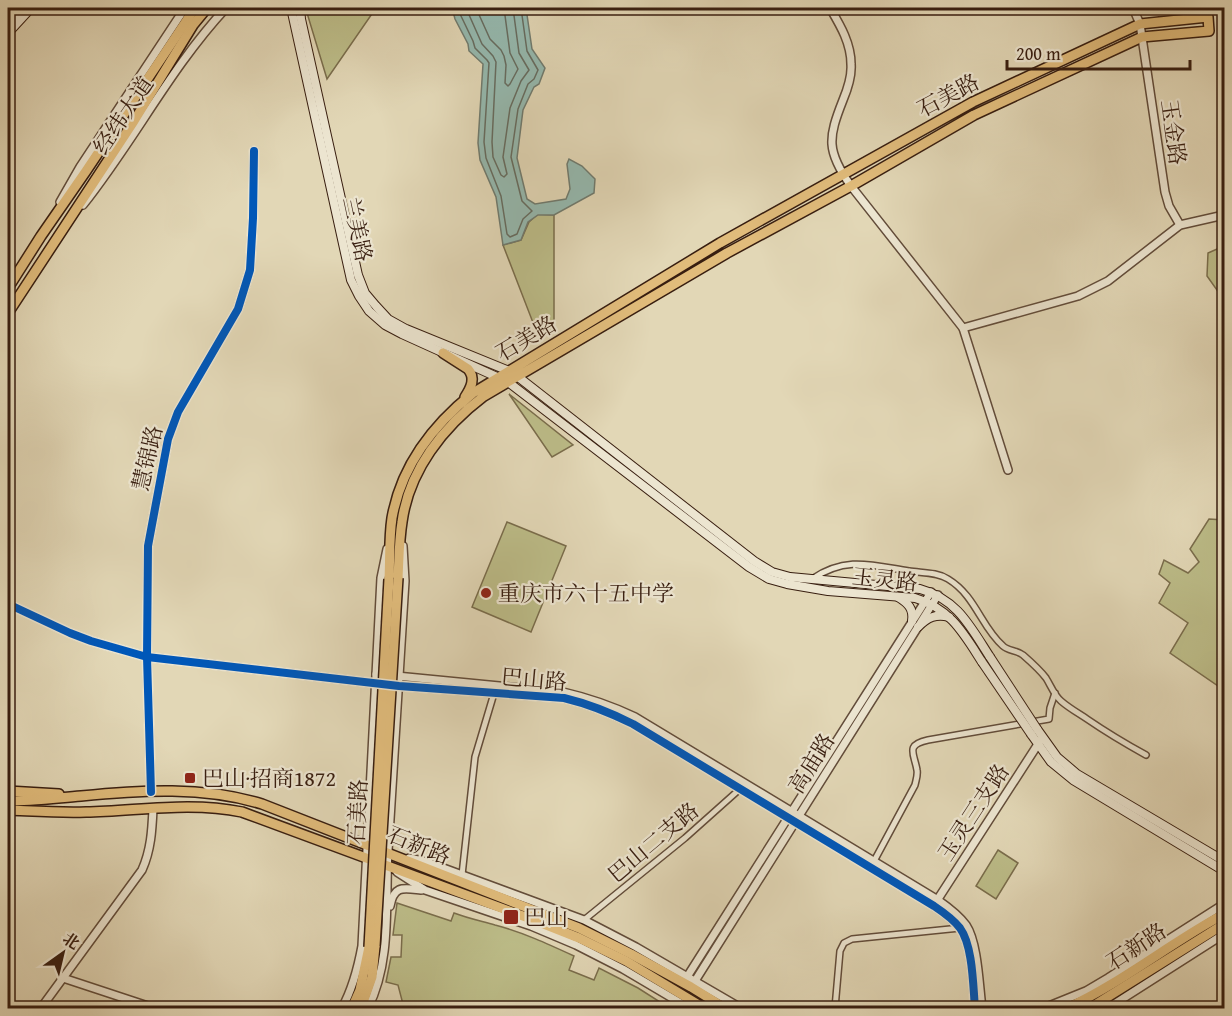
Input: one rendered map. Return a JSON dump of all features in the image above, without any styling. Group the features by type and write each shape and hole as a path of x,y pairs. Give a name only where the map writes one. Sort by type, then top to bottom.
{"main road":[{"path":"8,23 22,8"},
{"path":"8,33 31,8"},
{"name":"经纬大道","path":"8,288 195,8"},
{"name":"经纬大道","path":"8,313 15,299 134,121 193,25 207,8"},
{"name":"兰美路","path":"291,8 351,279 359,296 369,311 385,325 503,379"},
{"name":"兰美路","path":"300,8 358,276 365,293 388,319 406,329 513,374"},
{"name":"石美路","path":"372,947 399,490 421,448 433,431 473,393 513,374 974,115 1142,37 1209,31 1208,17 1140,24 974,102 720,243 513,374"},
{"path":"443,352 468,369 472,376 471,386 462,402"},
{"name":"玉灵路","path":"513,374 601,447 769,579 828,591 897,596 929,602 950,617 959,627 1034,732 1051,762 1073,780 1224,871"},
{"name":"石美路","path":"397,521 419,468 441,436 469,407 503,379"},
{"name":"玉灵路","path":"503,379 601,447"},
{"name":"玉灵路","path":"751,564 790,577 920,589 934,593 957,608 965,618 1034,732"},
{"path":"897,596 912,609 915,624 937,615 950,617"},
{"name":"玉灵路","path":"1040,741 1077,774 1224,861"},
{"path":"8,791 82,796"},
{"name":"石新路","path":"8,801 37,801 152,792 212,793 245,799 579,928 632,954 725,1008"},
{"name":"石新路","path":"8,810 84,812 193,806 242,812 579,938 626,961 704,1008"},
{"path":"8,816 84,812"},
{"name":"石新路","path":"1067,1008 1112,985 1224,914"},
{"name":"石新路","path":"1090,1008 1224,924"},
{"path":"352,1008 360,990 372,947"},
{"path":"361,1008 372,977 372,947"}],"street":[{"name":"经纬大道","path":"41,236 80,167 185,8"},
{"name":"经纬大道","path":"52,245 104,180 193,48 226,8"},
{"path":"830,8 846,39 851,64 849,83 832,133 831,145 834,157 851,186 963,328 1008,470"},
{"name":"玉金路","path":"1133,8 1140,24 1165,192 1169,206 1180,225"},
{"name":"慧锦路","path":"152,792 147,657 149,534 168,439 178,412 238,309 250,270 254,218 254,151"},
{"path":"963,328 1057,303 1093,290 1180,225 1224,215"},
{"path":"8,318 15,299"},
{"path":"342,1008 350,994 357,973 362,946 381,578 397,521"},
{"path":"368,1008 378,986 382,969 386,926 388,854 405,581 397,521"},
{"path":"811,580 835,567 854,564 942,575 968,596 1003,646 1019,652 1026,658 1046,679 1060,700 1115,738 1146,755"},
{"name":"高庙路","path":"687,977 934,593"},
{"name":"巴山路","path":"8,604 70,633 147,657 399,686 563,692 612,706 635,717 797,819 955,913 967,926 974,943 982,1008"},
{"name":"高庙路","path":"695,981 797,819 915,624"},
{"name":"巴山路","path":"376,674 564,698 588,704 633,724 741,788 790,814"},
{"path":"462,875 476,757 495,689"},
{"path":"873,864 915,785 917,774 912,750 914,745 928,740 1049,719 1055,693"},
{"name":"玉灵三支路","path":"936,903 1040,741"},
{"name":"巴山二支路","path":"584,920 685,838 741,788"},
{"path":"40,1008 142,870 150,847 153,809"},
{"path":"388,854 427,862 584,920 636,947 741,1008"},
{"path":"388,866 425,890"},
{"path":"386,926 391,898 395,891 404,888 425,890 531,926 576,945 623,969 689,1008"},
{"name":"巴山路","path":"936,903 960,928"},
{"path":"1044,1008 1100,983 1224,904"},
{"path":"835,1008 840,951 844,943 852,939 960,928 968,944 975,1008"},
{"path":"1108,1008 1224,934"},
{"path":"63,978 154,1008"},
{"path":"667,994 679,1008"}],"green space":[{"path":"307,8 376,8 327,79 307,13"},
{"path":"538,214 554,215 554,330 537,333 503,245 521,240 529,222"},
{"path":"1224,246 1224,300 1207,276 1208,253"},
{"path":"509,394 573,445 552,457"},
{"path":"1209,519 1224,520 1224,690 1170,653 1188,623 1159,603 1170,583 1159,574 1164,560 1188,573 1199,562 1190,549"},
{"path":"507,522 566,546 531,632 472,607"},
{"path":"998,850 1018,863 996,899 976,886"},
{"path":"397,903 451,921 454,913 525,935 574,956 569,970 594,980 599,968 638,988 669,1008 404,1008 398,985 386,982 391,957 401,957 402,935 393,935"}],"water":[{"path":"452,8 526,8 532,49 545,68 539,84 534,87 523,110 517,158 527,199 535,204 566,199 570,189 567,164 569,159 582,166 595,179 594,193 554,215 538,215 528,222 521,240 503,245 496,197 480,160 478,143 483,64 469,51"}],"cycle path":[{"path":"151,792 147,657 148,546 168,439 178,412 238,309 250,270 254,151"},
{"path":"8,604 70,633 147,657 399,686 564,698 607,712 633,724 948,916 960,928 968,945 975,1008"}],"place":[{"name":"重庆市六十五中学","path":"486,593"},
{"name":"巴山‧招商1872","path":"190,778"},
{"name":"巴山","path":"511,917"}]}
